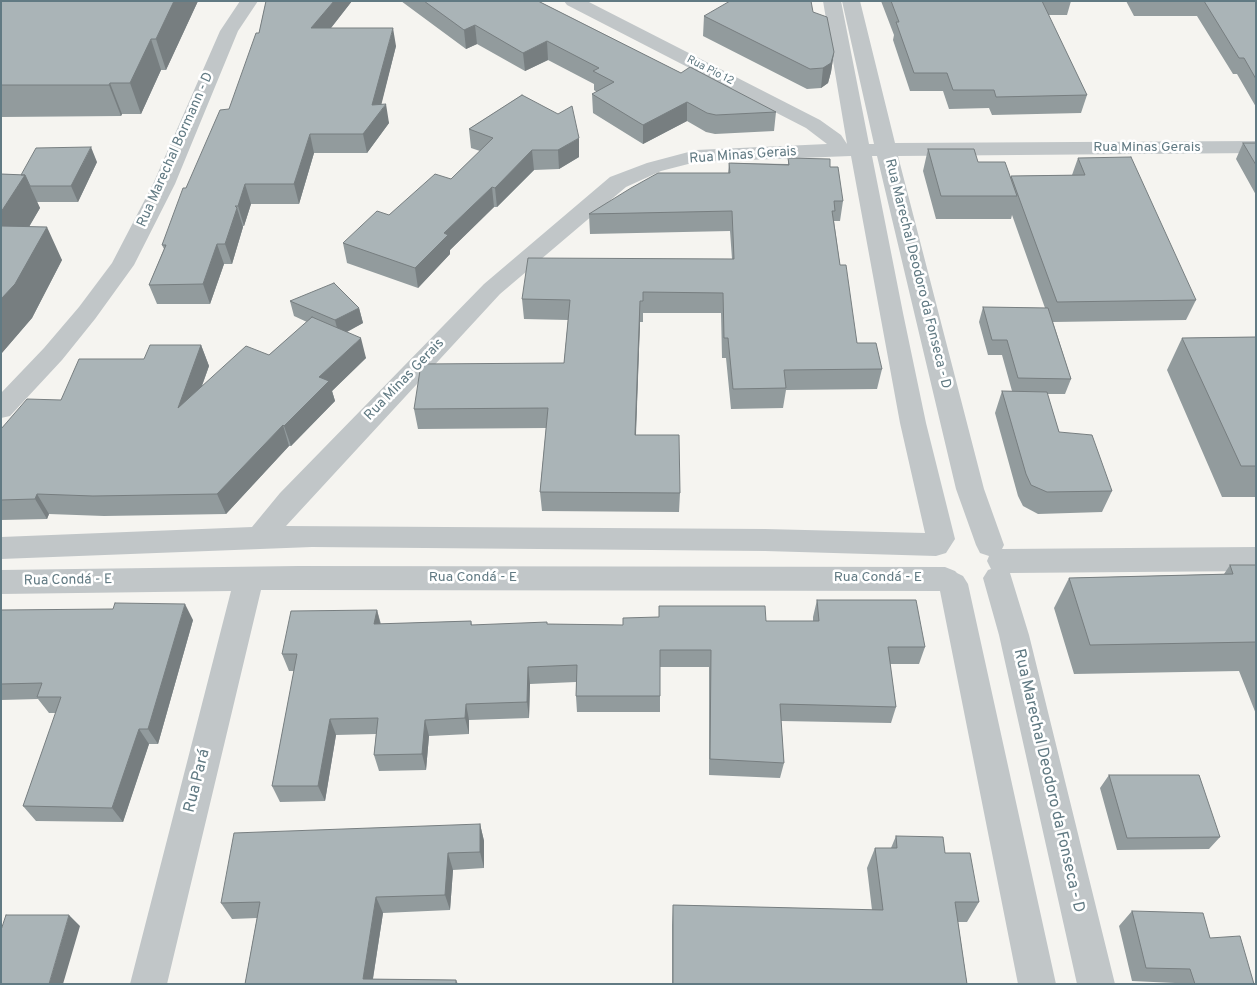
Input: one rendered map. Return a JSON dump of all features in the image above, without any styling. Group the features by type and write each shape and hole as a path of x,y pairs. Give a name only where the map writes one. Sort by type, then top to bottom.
{"street":[{"name":"Rua Marechal Bormann - D","path":"1,409 58,347 122,265 164,184 229,31 249,1"},
{"name":"Rua Pio 12","path":"573,1 813,124 834,139 845,133"},
{"name":"Rua Pio 12","path":"613,1 845,133"},
{"name":"Rua Marechal Deodoro da Fonseca - D","path":"843,6 845,133 865,169 891,313 938,542"},
{"name":"Rua Marechal Deodoro da Fonseca - D","path":"843,6 884,139 970,489 996,561 1096,984"},
{"name":"Rua Minas Gerais","path":"260,537 290,501 492,289 618,182 654,167 696,156 845,133 884,139 1256,148"},
{"path":"891,313 926,314"},
{"path":"1,548 260,537 938,542 970,536 996,561 1256,559"},
{"path":"938,542 932,558 934,567 949,581 969,588 980,588 990,585 996,561"},
{"name":"Rua Condá - E","path":"1,582 249,578 949,581"},
{"name":"Rua Pará","path":"148,984 249,578"},
{"path":"949,581 1037,984"}],"building":[{"path":"1,1 174,1 156,39 151,39 130,83 110,83 109,85 1,85"},
{"path":"266,1 334,1 311,28 393,28 372,105 386,104 363,134 310,134 294,184 245,184 238,206 235,206 237,208 225,244 217,244 203,284 149,285 166,245 162,245 183,188 186,188 220,110 229,109 256,33 259,33"},
{"path":"424,1 538,1 681,73 690,67 776,112 716,115 707,113 687,102 643,125 592,94 614,82 593,71 599,68 547,41 523,53 475,25 464,30"},
{"path":"730,1 811,1 813,12 827,17 834,52 831,63 823,68 810,69 704,16"},
{"path":"891,1 1042,1 1087,95 996,97 994,90 953,90 947,73 914,73 896,22 899,22"},
{"path":"1204,1 1256,1 1256,79 1244,58 1239,58"},
{"path":"522,95 558,114 572,106 579,138 558,150 532,150 495,188 492,187 444,233 448,235 415,268 343,243 377,211 389,215 435,174 451,179 493,138 469,129"},
{"path":"1243,143 1256,143 1256,165"},
{"path":"91,147 71,186 30,186 25,175 21,175 36,148"},
{"path":"928,149 974,149 978,162 1005,162 1017,196 941,196"},
{"path":"1131,157 1196,300 1057,302 1011,176 1085,175 1078,158"},
{"path":"788,158 830,159 830,167 838,167 843,201 834,201 835,211 832,211 840,265 846,265 857,343 876,343 882,369 784,370 786,388 733,389 728,338 724,338 723,293 643,292 643,301 640,301 635,435 679,435 680,493 540,492 548,408 414,409 421,364 564,363 570,300 522,299 528,258 734,259 732,211 589,214 658,173 730,173 729,163 789,165"},
{"path":"1,174 25,175 1,212"},
{"path":"1,226 47,227 15,284 1,299"},
{"path":"334,283 359,308 335,320 290,301"},
{"path":"983,307 1048,308 1071,379 1018,378 1007,340 992,340"},
{"path":"312,317 361,338 319,377 329,381 283,425 217,494 93,496 37,494 35,499 1,500 1,429 27,399 61,400 79,359 144,359 150,345 201,345 178,408 246,346 269,355"},
{"path":"1256,337 1256,466 1241,466 1182,338"},
{"path":"1002,391 1047,392 1059,432 1092,435 1112,491 1047,492 1031,485 1026,474"},
{"path":"1230,565 1256,565 1256,642 1090,645 1069,578 1233,574"},
{"path":"817,600 916,600 925,647 888,647 896,707 780,704 784,763 710,759 711,650 660,650 660,696 576,696 577,665 528,667 527,702 466,704 465,718 425,720 422,754 374,755 378,718 330,719 318,786 272,786 297,654 282,654 291,611 377,610 374,624 471,621 471,625 547,622 547,624 623,625 623,618 659,617 659,606 765,606 766,621 819,621"},
{"path":"115,603 185,604 148,729 139,729 112,808 23,806 61,697 37,697 42,683 1,684 1,610 113,609"},
{"path":"1109,775 1199,775 1220,837 1127,838"},
{"path":"480,824 480,852 448,853 445,895 376,897 363,979 456,980 456,984 245,984 260,902 221,903 234,833"},
{"path":"896,836 943,837 945,853 970,853 979,902 955,902 967,984 673,984 673,905 883,910 875,848 897,848"},
{"path":"1132,911 1203,913 1210,938 1240,936 1254,984 1195,984 1190,969 1146,968"},
{"path":"6,915 69,915 49,984 1,984 1,930"}]}
